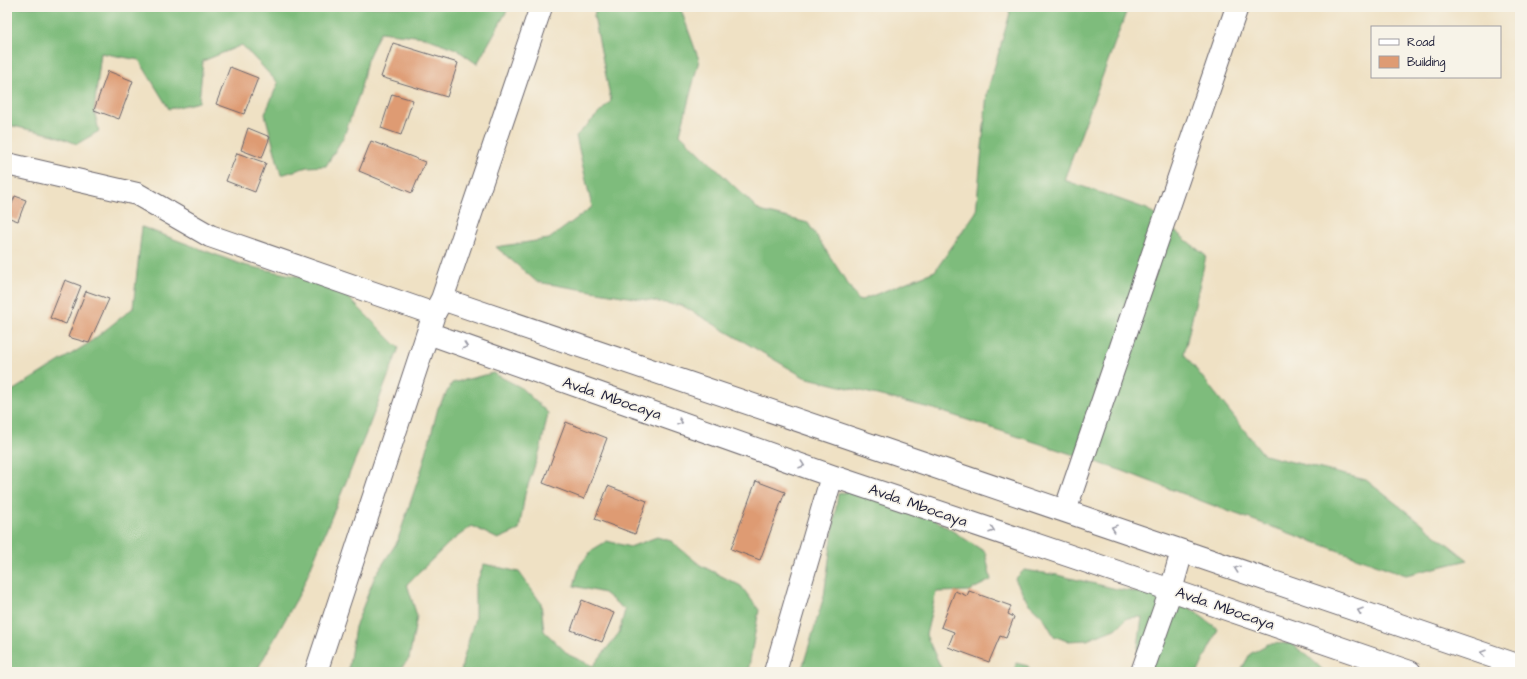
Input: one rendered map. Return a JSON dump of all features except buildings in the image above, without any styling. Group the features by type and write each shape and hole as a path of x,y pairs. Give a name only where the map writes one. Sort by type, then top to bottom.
{"street":[{"path":"316,672 540,7"},
{"path":"1066,511 1236,7"},
{"path":"7,164 137,194 210,236 435,315 1066,511 1520,666"},
{"name":"Avda. Mbocaya","path":"435,315 832,476 1410,672"},
{"path":"775,672 832,476"},
{"path":"1142,672 1171,590 1182,551"}],"green space":[{"path":"7,7 509,7 477,64 456,49 424,37 380,32 367,60 360,92 344,136 326,166 307,167 281,175 265,114 278,83 242,45 203,61 199,102 169,109 139,60 101,53 94,110 99,131 77,144 54,135 8,125"},
{"path":"596,7 680,7 699,60 680,134 760,211 808,223 859,301 935,271 976,212 987,93 1010,13 1007,7 1128,7 1064,180 1147,209 1206,256 1184,354 1264,455 1366,480 1468,560 1406,575 1225,510 1123,471 934,409 804,377 683,306 537,282 496,247 549,239 592,207 576,136 611,101 594,16"},
{"path":"142,227 243,265 335,284 399,348 369,426 301,591 256,672 7,672 7,394 89,343 133,308"},
{"path":"493,373 520,387 548,413 541,447 525,494 519,530 498,539 472,526 449,543 407,584 417,616 409,659 397,672 348,672 355,627 375,576 397,542 423,465 438,408 452,383"},
{"path":"863,487 911,504 985,552 991,580 969,591 936,592 926,635 943,672 801,672 824,596 838,494"},
{"path":"657,537 671,541 700,565 741,586 759,610 748,672 461,672 475,618 475,587 484,564 519,572 541,603 544,631 569,655 593,666 619,633 625,610 604,593 574,586 580,565 592,550 607,541 630,547"},
{"path":"1024,570 1057,575 1117,589 1178,599 1218,629 1198,672 1152,672 1137,655 1142,617 1127,618 1117,628 1087,640 1067,641 1054,636 1043,617 1028,603 1015,579"},
{"path":"1290,643 1308,656 1325,672 1240,672 1250,654 1268,644"},
{"path":"1016,663 1028,666 1031,672 1014,672"}]}
